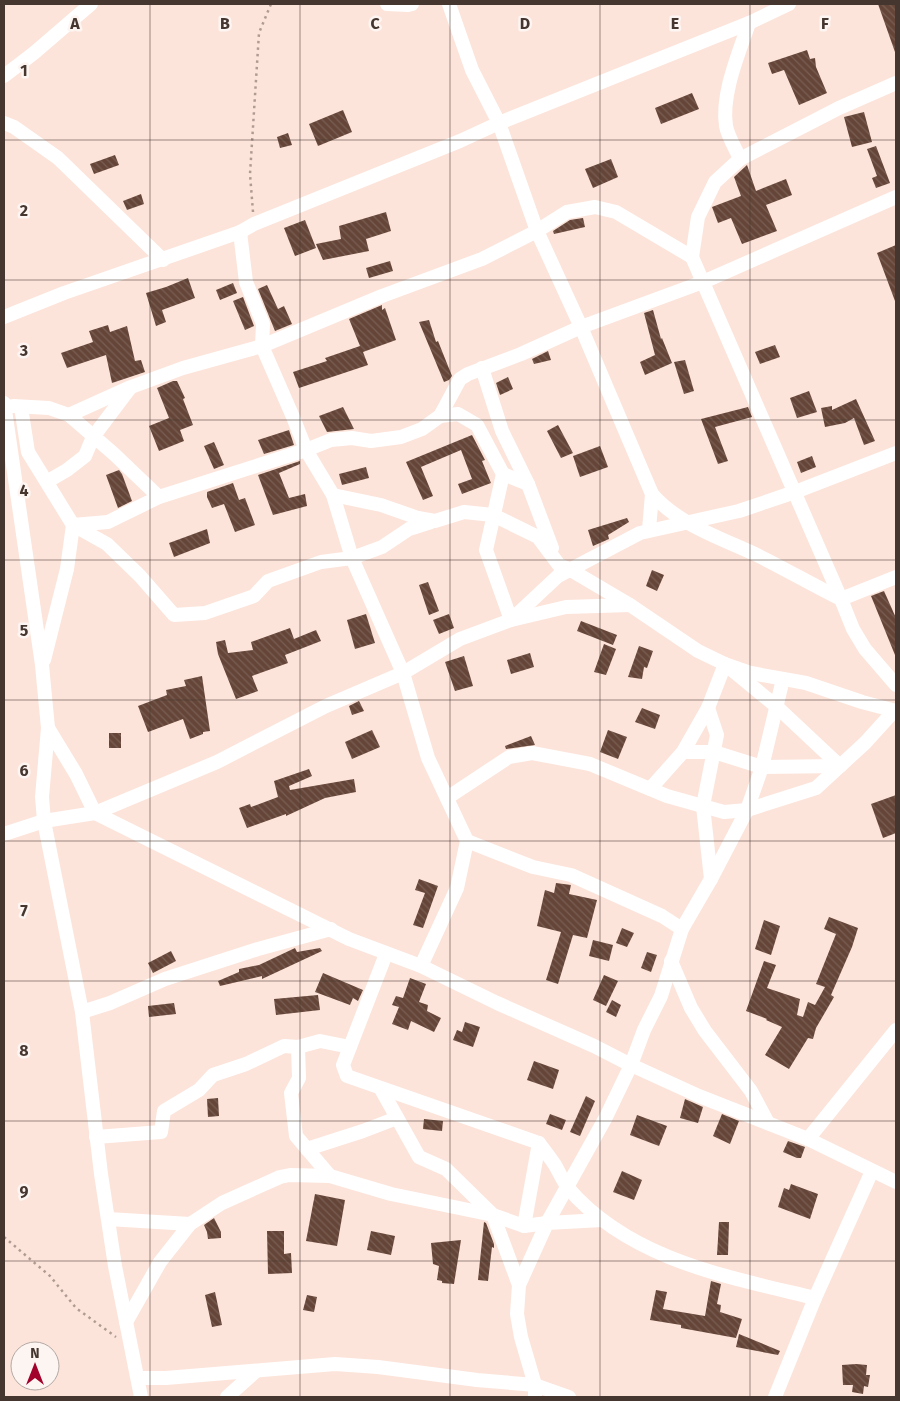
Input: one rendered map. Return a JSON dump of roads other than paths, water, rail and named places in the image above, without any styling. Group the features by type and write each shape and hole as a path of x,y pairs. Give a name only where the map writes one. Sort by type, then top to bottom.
{"street":[{"path":"4,76 91,4"},
{"path":"387,4 412,4"},
{"path":"449,4 472,70 499,123 536,231 581,327 652,494 659,502 688,523 842,599 896,577"},
{"path":"4,317 64,293 240,232 254,224 460,141 499,123 749,23 789,4"},
{"path":"740,159 726,126 727,102 734,65 749,23"},
{"path":"896,83 839,108 740,159 715,182 711,190 698,217 692,257 842,599 853,629 865,650 896,685"},
{"path":"4,123 14,127 58,158 163,260"},
{"path":"73,525 108,522 159,497 306,450 331,440 352,438 371,441 401,437 422,429 440,416 460,379 482,368 521,354 581,327 703,282 896,197"},
{"path":"69,415 131,387 183,368 262,346 382,296 482,259 536,231 567,212 595,207 616,212 692,257"},
{"path":"240,232 246,282 263,324 262,346 306,450 333,495 352,558 403,673 428,758 467,841 457,888 421,966"},
{"path":"482,368 502,431 528,484 564,567"},
{"path":"48,481 67,470 85,456 94,437 131,387"},
{"path":"141,1397 108,1219 96,1137 82,1012 44,821 42,798 48,728 42,665 4,405 49,408 69,415 159,497"},
{"path":"21,407 28,452 48,481 73,525 107,544 140,576 174,615 204,613 254,596 268,581 321,562 352,558 382,547 409,529 464,512 493,515 538,538 564,567 630,605 698,650 725,664 741,670 806,683 895,711 866,743 816,788 747,810 724,812 667,796 590,764 532,753 509,757 447,798"},
{"path":"440,416 458,414 477,425 502,431"},
{"path":"477,425 503,474 528,484"},
{"path":"495,461 502,431"},
{"path":"511,620 558,576 564,567 619,545 640,533 739,511 795,492 896,453"},
{"path":"503,474 486,550 511,620"},
{"path":"649,530 652,494"},
{"path":"333,495 381,505 418,518 435,521"},
{"path":"42,665 67,569 73,525"},
{"path":"4,834 44,821 95,813 217,762 326,706 403,673 460,639 511,620 566,606 630,605"},
{"path":"725,664 776,706 840,766"},
{"path":"650,789 683,752 708,708 725,664"},
{"path":"535,1391 517,1314 519,1285 547,1222 606,1116 631,1065 644,1030 661,996 682,929 747,810 762,767 783,679"},
{"path":"708,708 717,735 702,806 711,879"},
{"path":"48,728 76,774 95,813 331,929 386,954 421,966 700,1096 808,1139 896,1182"},
{"path":"683,752 714,752 762,767 840,766"},
{"path":"467,841 533,867 571,875 662,916 682,929"},
{"path":"82,1012 110,1004 165,979 331,929"},
{"path":"386,954 344,1065 347,1076 539,1143 554,1163 568,1187 602,1220 634,1241 674,1259 726,1276 815,1298"},
{"path":"671,961 691,1008 705,1031 751,1091 768,1123"},
{"path":"808,1139 896,1031"},
{"path":"96,1137 161,1132 164,1112 199,1090 213,1075 246,1064 284,1046 298,1047 320,1041 350,1047"},
{"path":"298,1047 299,1078 291,1093 296,1136 330,1176"},
{"path":"381,1089 419,1157 446,1169 493,1215 519,1285"},
{"path":"307,1149 364,1131 397,1118"},
{"path":"524,1226 539,1143"},
{"path":"775,1397 815,1298 872,1170"},
{"path":"126,1322 160,1262 190,1224 222,1203 280,1177 290,1175 330,1176 391,1194 493,1215 524,1226 547,1222 602,1220"},
{"path":"108,1219 190,1224"},
{"path":"138,1378 166,1378 335,1364 378,1367 477,1380 569,1397"},
{"path":"227,1397 256,1371"}]}
